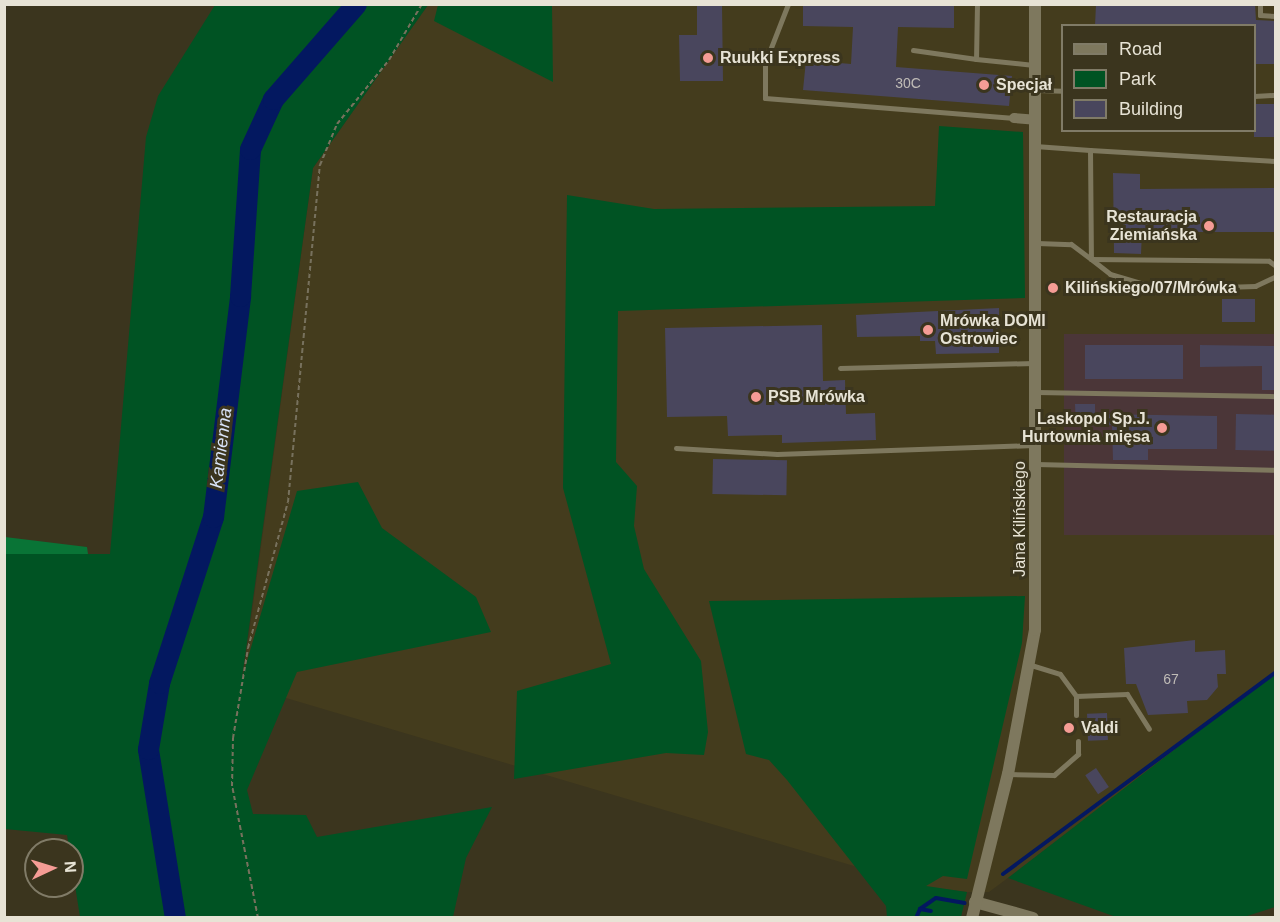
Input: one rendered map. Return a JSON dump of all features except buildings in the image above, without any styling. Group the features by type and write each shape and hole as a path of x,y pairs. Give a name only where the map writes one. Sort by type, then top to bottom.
{"street":[{"name":"Jana Kilińskiego","path":"972,918 1008,774 1031,665 1037,595 1035,4"},
{"path":"1014,118 1035,120"},
{"path":"975,902 1034,918"}],"lane":[{"path":"788,4 765,63 765,98 1014,118"},
{"path":"976,59 977,4"},
{"path":"1260,4 1260,15 1275,16"},
{"path":"913,50 1035,65"},
{"path":"1035,90 1061,91"},
{"path":"1256,96 1275,95"},
{"path":"1035,146 1275,161"},
{"path":"1090,150 1091,259"},
{"path":"1035,243 1071,244 1110,274 1161,289 1255,286 1275,276"},
{"path":"1091,259 1269,261 1275,266"},
{"path":"840,368 1036,363"},
{"path":"1036,392 1275,396"},
{"path":"676,448 777,454 1036,445"},
{"path":"1036,464 1275,470"},
{"path":"1031,665 1053,668 1076,696 1076,715"},
{"path":"1076,696 1126,694 1149,729"},
{"path":"1008,774 1054,775 1078,754 1078,741"}],"path":[{"path":"258,918 232,786 233,738 248,648 288,502 320,165 337,124 390,60 422,4"}],"shaded area":[{"path":"428,5 1275,5 1275,680 989,892 925,887 242,685 313,168"},
{"path":"1064,334 1275,334 1275,535 1064,535"}],"green space":[{"path":"215,5 428,5 313,168 242,678 297,491 358,482 382,528 476,597 491,632 297,672 247,790 253,814 306,815 317,837 492,807 466,858 453,917 80,917 77,898 84,898 84,838 67,838 67,835 5,829 5,554 110,554 146,137 158,96"},
{"path":"438,5 552,5 553,82 434,21"},
{"path":"939,126 1023,132 1025,298 618,311 616,462 637,486 634,526 644,569 701,661 708,732 704,755 666,753 514,779 517,691 611,664 563,488 567,195 654,209 935,206"},
{"path":"5,537 87,547 88,554 5,554"},
{"path":"1025,596 1022,643 967,879 943,876 926,886 967,892 961,917 887,917 886,906 787,780 769,760 746,754 709,601"},
{"path":"1275,672 1275,907 1244,917 1116,917 1008,878"}],"waterway":[{"name":"Kamienna","path":"175,918 148,749 159,683 213,517 240,296 250,149 273,99 356,4"},
{"path":"1003,874 1276,672"},
{"path":"920,909 936,898 965,903"},
{"path":"916,918 920,909 931,911"}],"place":[{"name":"Ruukki Express","path":"708,58"},
{"name":"Specjał","path":"984,85"},
{"name":"Restauracja Ziemiańska","path":"1209,226"},
{"name":"Kilińskiego/07/Mrówka","path":"1053,288"},
{"name":"Mrówka DOMI Ostrowiec","path":"928,330"},
{"name":"PSB Mrówka","path":"756,397"},
{"name":"Laskopol Sp.J. Hurtownia mięsa","path":"1162,428"},
{"name":"Valdi","path":"1069,728"}]}
